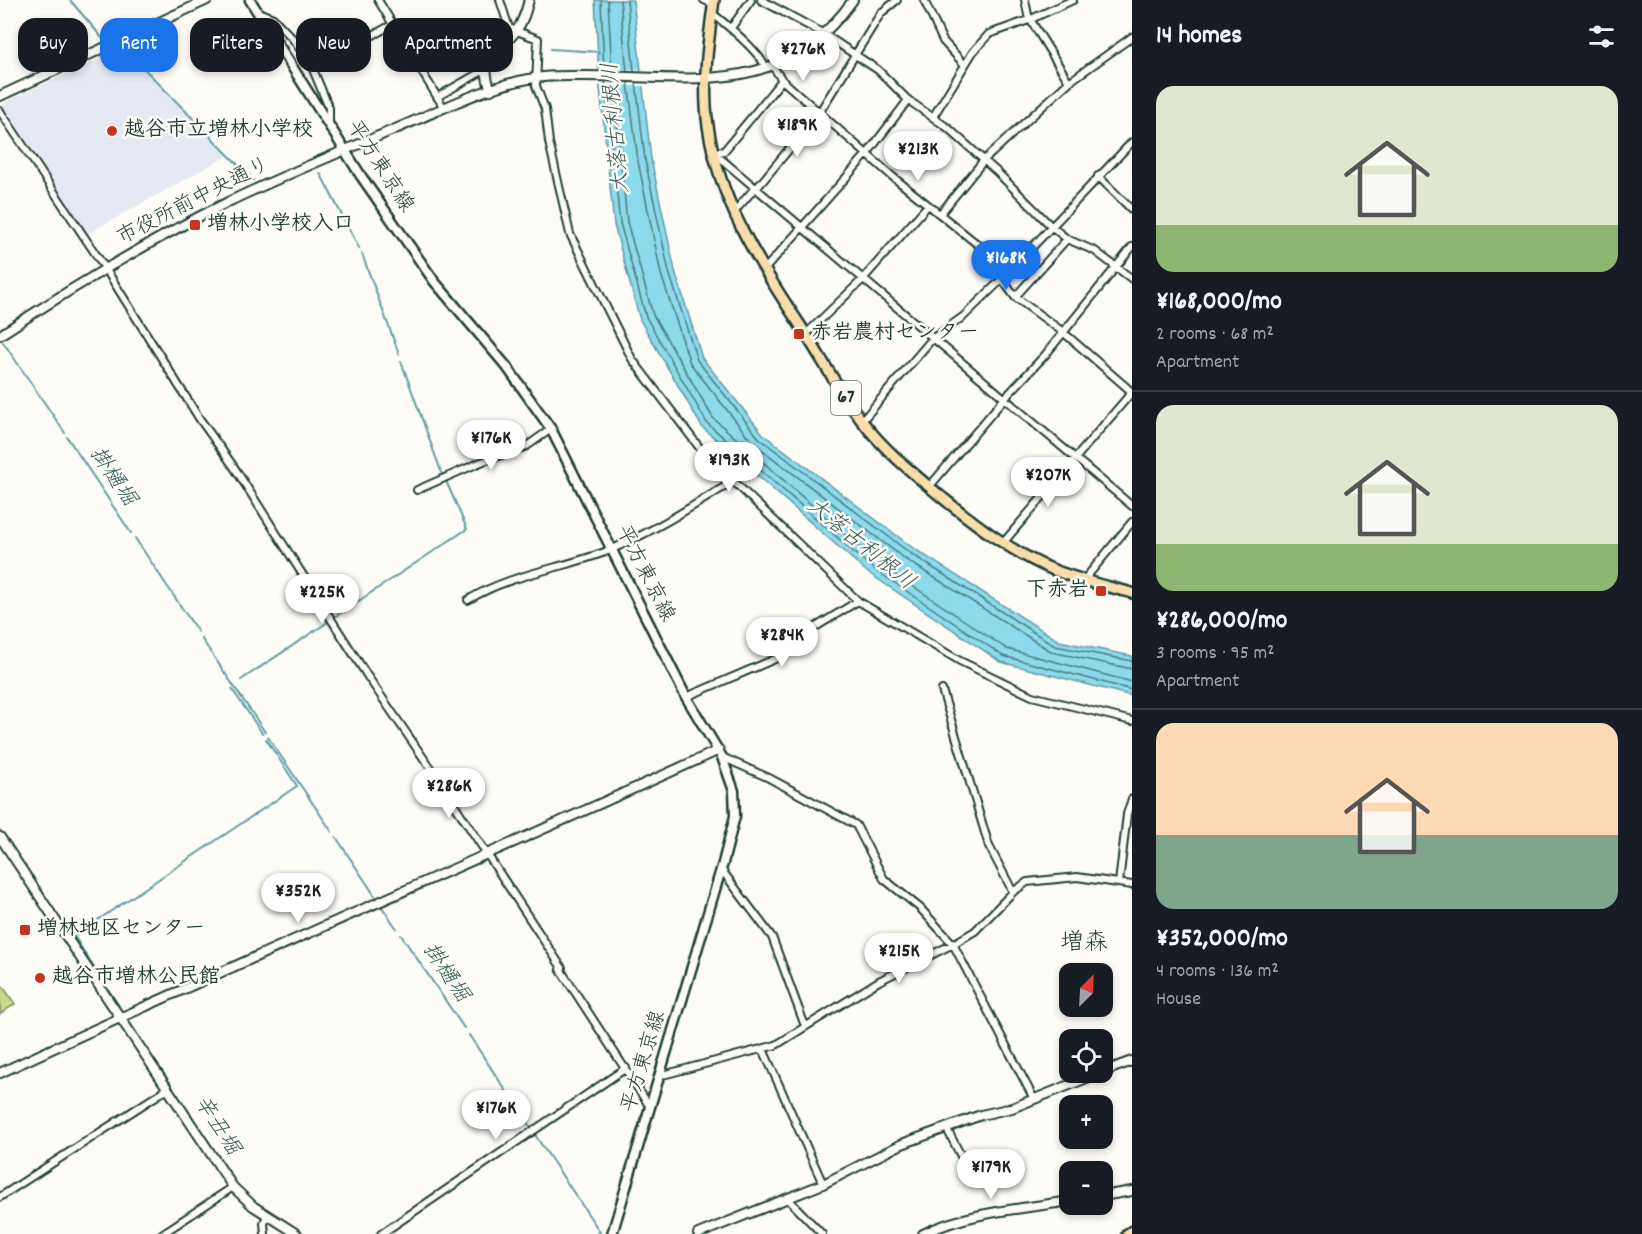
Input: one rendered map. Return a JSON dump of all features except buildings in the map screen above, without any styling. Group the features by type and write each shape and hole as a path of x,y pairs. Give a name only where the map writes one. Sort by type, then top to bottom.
{"main road":[{"name":"平方東京線","path":"250,0 345,149 434,281 507,367 551,429 686,697 721,753 734,791 735,816 721,869 612,1234"},
{"name":"67","path":"713,6 705,79 708,126 733,213 764,270 862,421 888,450 929,487 984,531 1052,569 1132,593"},
{"path":"1127,1234 1132,1231"}],"street":[{"path":"0,96 207,0"},
{"path":"378,0 388,18"},
{"path":"500,0 509,28 538,39 536,86 545,109 549,142 570,234 632,359 702,452 858,602 960,661 1032,696 1132,721"},
{"path":"513,34 522,21 529,0"},
{"path":"704,0 713,6 731,28 782,80 819,113 928,206 981,247 995,263 1002,279 1015,297 1063,332 1132,392 1003,543"},
{"path":"731,28 751,0"},
{"path":"761,0 857,54 878,70 908,100 933,117 984,160 1050,226 1068,239 1095,251 1132,279"},
{"name":"市役所前中央通り","path":"0,335 105,268 229,202 345,149 444,108 491,90 536,77 705,79 730,77 769,67 824,34 853,0"},
{"path":"733,213 819,113 881,13 897,0"},
{"path":"924,0 943,41 965,65"},
{"path":"1025,0 1030,20 1070,82"},
{"path":"933,117 965,65 989,34 1030,20 1073,0"},
{"path":"257,12 273,18 296,43"},
{"path":"940,214 984,160 1070,82 1132,37"},
{"path":"314,72 329,108 329,122"},
{"path":"421,72 444,108"},
{"path":"437,97 481,72"},
{"path":"486,72 486,79 491,90"},
{"path":"714,153 724,151 782,80"},
{"path":"764,270 867,154 908,100"},
{"path":"0,111 105,268 199,418 234,467 368,677 487,855 650,1107"},
{"path":"862,421 933,339 964,316 1002,279 1132,142"},
{"path":"714,153 1132,507"},
{"path":"1098,176 1132,210"},
{"path":"806,334 863,279 928,206"},
{"path":"1015,297 1068,239"},
{"path":"929,487 1063,332 1132,247"},
{"path":"417,490 481,462 527,446 551,429"},
{"path":"468,600 496,585 611,549 660,524 734,481"},
{"path":"1084,580 1132,522"},
{"path":"686,697 775,659 788,644 858,602"},
{"path":"942,690 989,846 1013,892"},
{"path":"0,1073 120,1017 721,753 856,825 884,879 920,908 953,944 1034,1099"},
{"path":"1119,883 1127,814 1132,800"},
{"path":"0,837 234,1187 254,1206 297,1234"},
{"path":"721,869 772,936 805,1026"},
{"path":"660,1076 776,1045 879,981 975,931 1013,892 1027,882 1077,877 1132,885"},
{"path":"763,1049 823,1184"},
{"path":"1113,1068 1132,1061"},
{"path":"381,1234 626,1068"},
{"path":"698,1234 823,1184 902,1144 981,1115 1012,1108 1074,1083"},
{"path":"0,1197 167,1089"},
{"path":"947,1129 975,1183"},
{"path":"162,1234 234,1187"},
{"path":"1113,1194 1132,1191"},
{"path":"787,1198 822,1234"},
{"path":"923,1234 972,1217 1059,1203"},
{"path":"265,1234 264,1223 267,1215"}],"shaded area":[{"name":"越谷市立増林小学校","path":"100,58 100,72 146,72 229,155 87,234 3,106 5,102 71,72 88,72 88,64"}],"green space":[{"path":"0,982 15,1004 0,1014"}],"water":[{"name":"大落古利根川","path":"595,0 633,0 651,159 675,271 702,358 763,434 913,548 1059,641 1132,656 1132,696 1001,662 867,572 702,427 640,320 614,225 599,78"}],"pier":[{"path":"595,69 643,70 645,86 597,86"}],"waterway":[{"path":"70,0 100,35"},
{"name":"大落古利根川","path":"551,49 599,52"},
{"path":"147,72 253,180"},
{"path":"320,173 359,248"},
{"path":"362,254 399,354"},
{"name":"掛樋堀","path":"3,342 65,433"},
{"path":"401,361 442,474"},
{"name":"掛樋堀","path":"67,437 131,533"},
{"path":"336,616 467,529 446,481"},
{"name":"掛樋堀","path":"135,538 198,632"},
{"path":"241,680 328,622"},
{"name":"掛樋堀","path":"201,638 265,732"},
{"name":"掛樋堀","path":"232,689 262,733"},
{"name":"掛樋堀","path":"268,737 332,832"},
{"path":"105,985 74,936 297,786 266,739"},
{"name":"辛丑堀","path":"0,830 35,880"},
{"name":"掛樋堀","path":"336,837 375,896"},
{"name":"掛樋堀","path":"382,907 397,929"},
{"name":"掛樋堀","path":"401,935 464,1028"},
{"name":"辛丑堀","path":"108,989 119,1006"},
{"name":"辛丑堀","path":"131,1026 171,1084"},
{"name":"掛樋堀","path":"469,1035 532,1130"},
{"name":"辛丑堀","path":"173,1088 234,1180"},
{"name":"掛樋堀","path":"535,1135 600,1232 597,1234"}],"place":[{"name":"越谷市立増林小学校","path":"112,131"},
{"name":"増林小学校入口","path":"195,225"},
{"name":"赤岩農村センター","path":"799,334"},
{"name":"下赤岩","path":"1101,591"},
{"name":"増林地区センター","path":"25,930"},
{"name":"越谷市増林公民館","path":"40,978"}],"district":[{"name":"増森","path":"1084,944"}]}
